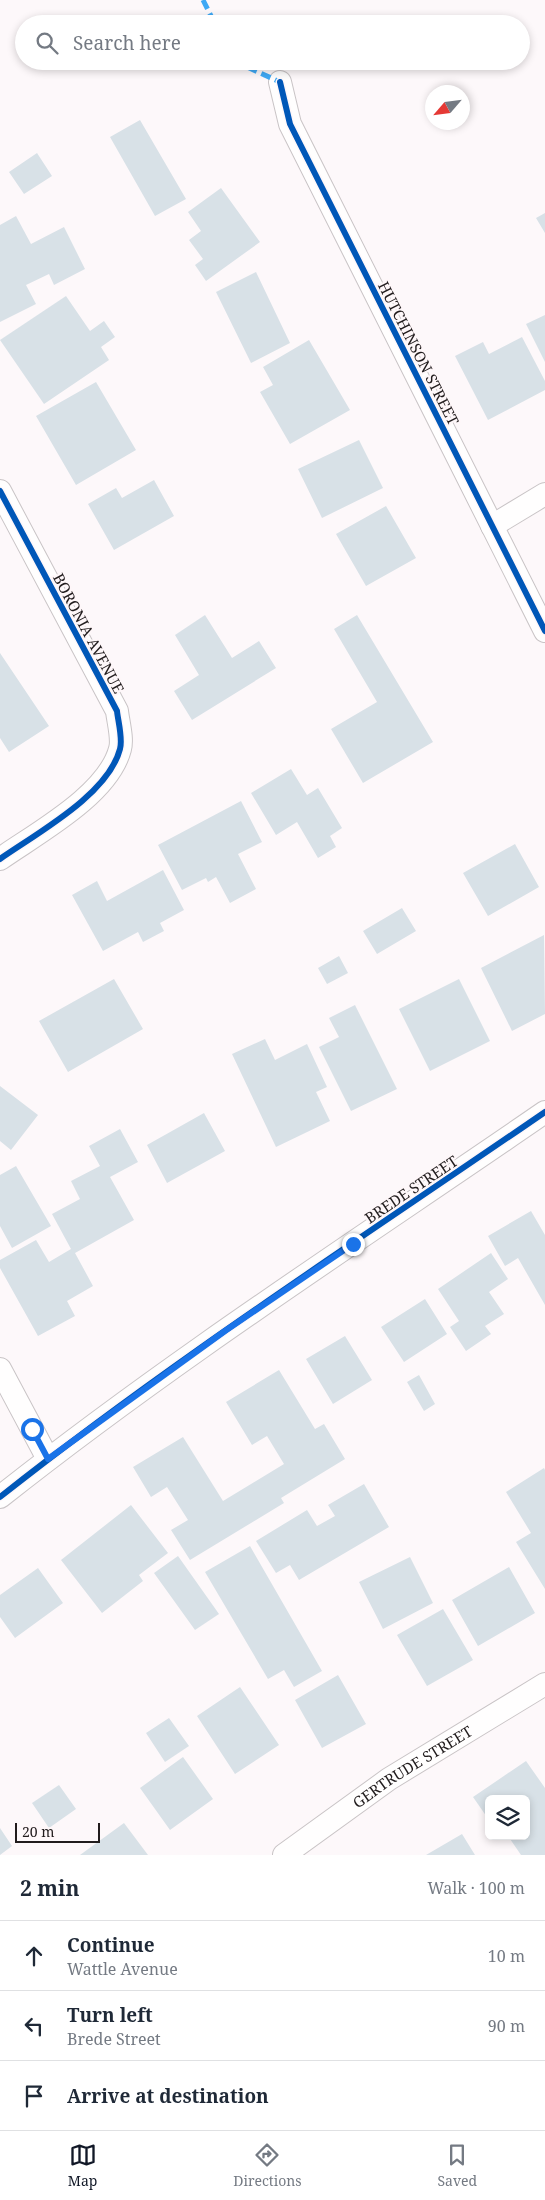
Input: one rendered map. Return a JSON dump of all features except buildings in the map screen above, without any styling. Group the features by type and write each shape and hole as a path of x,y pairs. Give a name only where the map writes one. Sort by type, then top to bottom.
{"street":[{"name":"HUTCHINSON STREET","path":"280,82 290,124 545,631"},
{"name":"BORONIA AVENUE","path":"0,491 117,711 120,748 104,782 74,807 0,860"},
{"path":"492,526 545,494"},
{"name":"BREDE STREET","path":"0,1497 48,1459 225,1331 545,1112"},
{"path":"0,1369 48,1459"},
{"name":"GERTRUDE STREET","path":"284,1855 388,1779 545,1684"}],"marked path":[{"path":"203,0 210,15"},
{"path":"254,70 280,82"}],"cycle path":[{"path":"280,82 290,124 545,631"},
{"path":"0,491 117,711 121,740 120,749 113,766 87,797 51,825 0,859"},
{"path":"0,1497 133,1396 545,1112"}],"route":[{"path":"32,1429 48,1459 225,1331 353,1244"}]}
